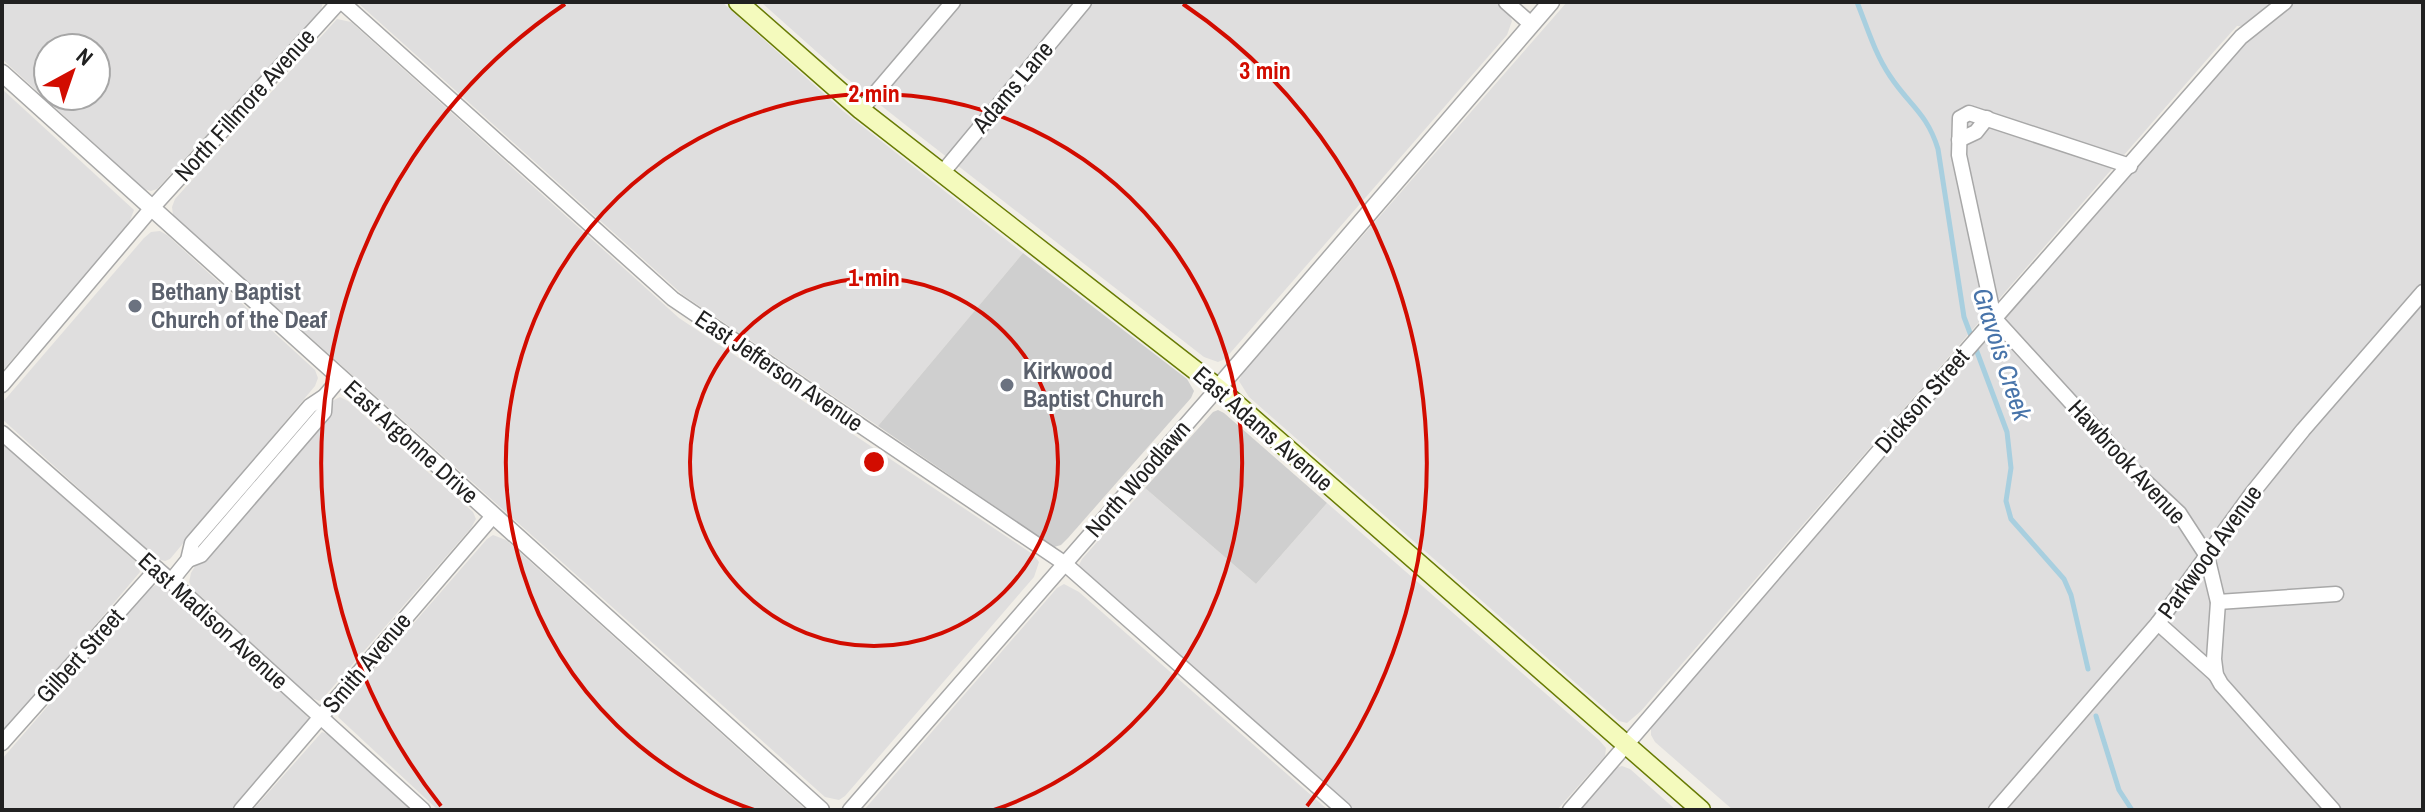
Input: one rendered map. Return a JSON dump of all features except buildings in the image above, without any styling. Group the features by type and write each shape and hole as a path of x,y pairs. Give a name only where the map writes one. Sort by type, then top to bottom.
{"main road":[{"name":"East Adams Avenue","path":"738,2 861,110 1218,388 1701,810"}],"street":[{"name":"North Fillmore Avenue","path":"2,385 151,209 341,2"},
{"name":"East Jefferson Avenue","path":"341,2 673,299 1064,563 1344,810"},
{"path":"861,110 953,2"},
{"name":"Adams Lane","path":"943,172 1084,2"},
{"path":"1506,2 1531,24"},
{"name":"North Woodlawn","path":"850,810 1551,2"},
{"name":"Dickson Street","path":"1570,810 2241,37 2285,2"},
{"name":"East Argonne Drive","path":"2,73 821,810"},
{"path":"1994,318 1959,155 1960,118 1969,113 1987,118 2130,166"},
{"name":"Parkwood Avenue","path":"1996,810 2158,623 2303,430 2423,292"},
{"name":"Hawbrook Avenue","path":"1994,318 2132,469 2179,513 2207,556 2218,602 2214,659 2216,675"},
{"path":"171,581 188,560 192,543 310,406 325,396 340,378"},
{"name":"East Madison Avenue","path":"2,433 171,581 423,810"},
{"name":"Smith Avenue","path":"241,810 493,516"},
{"name":"Gilbert Street","path":"2,743 157,569"},
{"path":"2218,602 2336,594"},
{"path":"2158,623 2216,675 2333,810"}],"shaded area":[{"path":"2,2 323,2 321,10 157,189 151,191 144,189 60,112 112,112 112,32 32,32 32,86 2,59"},
{"path":"357,2 722,2 843,111 1023,253 878,426 683,295"},
{"path":"761,2 1496,2 1512,21 1507,35 1225,359 1218,362 1204,357 912,130 845,77"},
{"path":"1567,2 2423,2 2423,810 1733,810 1655,742 1651,735 1656,721 2247,40 2262,27 2237,26 1641,711 1627,723 1619,721 1249,397 1239,381 1242,374"},
{"path":"337,19 351,22 679,318 1034,555 1039,562 1034,577 839,800 825,797 173,215 175,199"},
{"path":"2,89 134,210 127,228 2,371"},
{"path":"160,231 315,370 318,378 315,386 170,559 165,561 157,559 2,419 2,403 144,238 151,232"},
{"path":"1023,253 1187,379 1194,391 1068,538 1054,547 878,426"},
{"path":"340,397 473,512 476,519 319,701 310,697 189,582 198,561 334,400"},
{"path":"1218,410 1327,503 1256,584 1145,488"},
{"path":"2,443 138,564 140,572 2,735"},
{"path":"1145,488 1256,584 1327,503 1599,740 1606,748 1605,756 1557,810 1353,810 1082,572 1079,565 1082,559"},
{"path":"493,535 506,540 806,810 438,810 338,717 346,701"},
{"path":"1064,584 1079,592 1328,810 864,810 1057,588"},
{"path":"156,585 172,592 304,713 309,719 306,726 231,810 2,810 2,759 149,589"},
{"path":"322,732 330,735 413,810 253,810"},
{"path":"1622,766 1630,769 1676,810 1579,810 1616,768"}],"waterway":[{"name":"Gravois Creek","path":"1857,2 1885,68 1934,137 1964,317 2007,432 2011,468 2006,501 2011,519 2064,579 2071,595 2088,669"},
{"name":"Gravois Creek","path":"2096,716 2119,790 2132,810"}],"place":[{"name":"Bethany Baptist Church of the Deaf","path":"135,306"},
{"name":"Kirkwood Baptist Church","path":"1007,385"}]}
